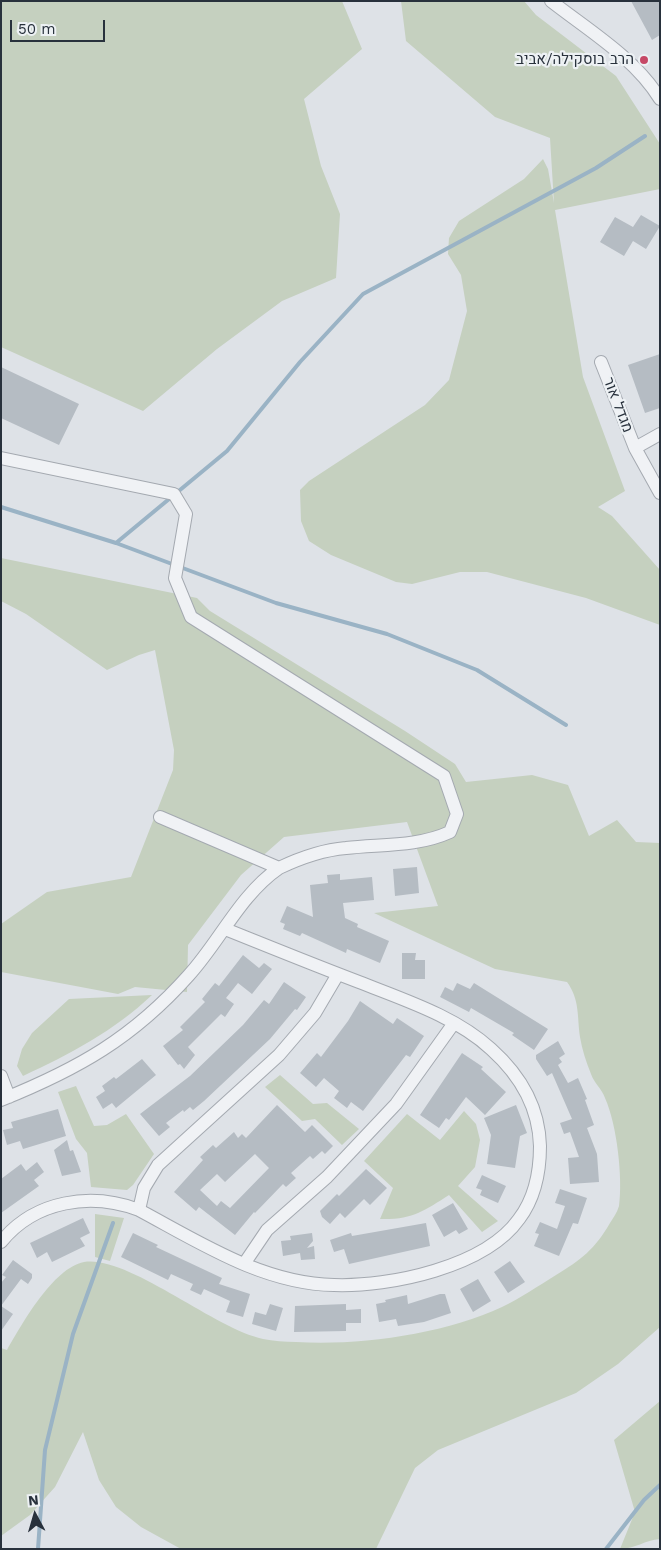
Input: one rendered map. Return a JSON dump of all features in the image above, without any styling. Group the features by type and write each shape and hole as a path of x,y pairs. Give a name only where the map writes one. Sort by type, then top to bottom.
{"street":[{"path":"551,1 626,59 652,87 660,99"},
{"name":"מגדל אור","path":"601,362 635,448 660,493"},
{"name":"מגדל אור","path":"635,448 660,434"},
{"path":"1,458 174,494 186,514 175,578 191,617 444,776 457,814 450,832 430,841 345,848 322,852 298,859 279,868 254,889 190,974 166,1000 123,1036 69,1071 5,1098 1,1076"},
{"path":"160,817 279,868"},
{"path":"1,1242 14,1228 28,1218 60,1203 100,1200 123,1204 138,1210 244,1264 280,1277 334,1286 387,1282 418,1276 466,1258 505,1234 518,1220 533,1191 540,1156 536,1118 530,1096 517,1076 490,1047 454,1023 413,1003 225,929"},
{"path":"138,1210 144,1188 158,1165 279,1055 315,1012 338,974"},
{"path":"244,1264 267,1230 334,1170 396,1104 454,1023"}],"green space":[{"path":"1,1 342,1 362,49 304,99 321,166 340,214 336,278 282,301 217,349 143,411 1,347"},
{"path":"401,1 524,1 536,15 616,76 660,144 660,189 555,210 583,377 625,491 598,507 612,516 660,570 660,625 586,598 487,572 460,572 412,584 396,582 331,555 309,541 301,521 300,490 309,481 425,405 449,380 467,311 461,275 448,254 449,238 459,221 524,179 543,159 548,169 554,203 550,138 495,117 406,41"},
{"path":"1,558 197,598 210,611 405,731 455,764 466,782 532,775 568,785 589,836 617,820 636,842 660,843 660,1327 618,1364 576,1393 438,1450 415,1468 376,1549 181,1549 141,1527 116,1507 99,1480 83,1432 55,1487 30,1515 1,1536 1,1348 7,1350 30,1312 50,1286 72,1266 84,1262 102,1263 124,1270 147,1280 243,1332 263,1339 283,1342 321,1343 374,1340 428,1331 479,1316 502,1307 529,1292 587,1253 599,1240 619,1206 618,1152 613,1122 604,1095 592,1077 584,1056 574,995 567,982 495,969 374,913 438,906 407,822 284,837 241,875 188,945 187,992 135,987 118,994 1,972 1,924 47,892 131,877 173,770 174,750 155,650 139,655 107,670 26,614 1,601"},
{"path":"152,995 107,1031 58,1059 23,1076 17,1066 22,1049 32,1033 69,999"},
{"path":"280,1075 313,1104 327,1103 359,1129 342,1145 315,1119 302,1121 265,1087"},
{"path":"76,1086 94,1126 107,1125 126,1114 154,1154 133,1185 127,1190 91,1187 87,1153 76,1139 58,1092"},
{"path":"464,1111 476,1124 480,1140 475,1167 458,1186 498,1221 482,1232 449,1195 432,1206 409,1216 380,1219 393,1188 364,1161 407,1114 440,1140"},
{"path":"95,1214 124,1218 110,1261 95,1257"},
{"path":"660,1401 660,1539 620,1549 635,1512 614,1440"}],"building":[{"path":"631,1 660,1 660,35 652,40"},
{"path":"641,215 660,226 646,249 633,241 624,256 600,242 615,217 633,227"},
{"path":"660,354 660,408 645,413 628,365"},
{"path":"1,367 79,404 59,445 1,418"},
{"path":"417,867 419,893 395,896 393,869"},
{"path":"340,874 340,880 372,877 374,900 343,903 345,918 358,924 357,927 389,941 380,963 347,949 346,953 302,933 300,936 283,929 285,924 280,922 287,906 313,917 310,885 328,883 327,875"},
{"path":"402,953 416,953 415,960 425,960 425,979 402,979"},
{"path":"243,955 259,968 264,963 272,969 252,994 238,983 226,998 234,1004 225,1017 221,1014 188,1047 195,1055 184,1069 180,1064 178,1065 163,1046 183,1030 180,1027 205,1002 202,999 215,983 219,986"},
{"path":"284,982 306,997 297,1010 295,1009 270,1039 204,1101 193,1110 190,1107 184,1112 183,1110 166,1123 170,1127 159,1136 140,1114 190,1076 243,1025 264,1000 269,1004"},
{"path":"457,983 470,989 474,983 548,1029 534,1050 512,1035 514,1033 471,1008 469,1012 440,997 445,987 453,991"},
{"path":"360,1001 393,1024 397,1018 424,1036 410,1057 406,1055 363,1111 351,1102 347,1108 334,1098 339,1091 324,1078 316,1087 300,1073 317,1053 321,1057 348,1021"},
{"path":"558,1041 565,1054 559,1058 562,1062 558,1065 568,1083 578,1078 587,1099 585,1100 594,1125 587,1128 597,1154 599,1182 570,1184 568,1158 579,1157 570,1132 564,1134 560,1123 572,1119 552,1073 547,1076 536,1059 536,1055"},
{"path":"462,1053 483,1067 481,1069 506,1092 485,1115 466,1097 449,1120 446,1118 439,1128 420,1115"},
{"path":"142,1059 156,1075 116,1108 112,1103 103,1109 96,1097 105,1091 102,1086 114,1077 116,1079"},
{"path":"277,1105 305,1132 312,1125 333,1146 325,1154 322,1151 313,1159 310,1156 291,1173 296,1178 286,1187 283,1184 254,1212 235,1235 199,1207 196,1211 174,1192 203,1160 200,1157 213,1145 216,1148 234,1132 238,1138 242,1134 246,1138","holes":["255,1154 269,1168 230,1208 221,1201 217,1206 200,1190 217,1174 225,1182"]},
{"path":"516,1105 527,1133 520,1136 515,1168 487,1164 491,1135 484,1118"},
{"path":"58,1109 66,1136 23,1149 20,1141 7,1145 3,1130 13,1128 11,1122"},
{"path":"67,1140 70,1151 73,1150 81,1172 62,1176 54,1150"},
{"path":"37,1162 44,1172 34,1180 39,1186 1,1213 1,1179 21,1164 26,1171"},
{"path":"366,1169 387,1188 370,1205 364,1199 345,1218 340,1213 330,1224 322,1217 320,1211 337,1194 339,1196"},
{"path":"482,1175 506,1186 498,1203 480,1195 482,1190 476,1188"},
{"path":"560,1189 587,1198 578,1224 573,1223 559,1256 534,1246 539,1234 535,1233 540,1222 557,1229 565,1206 555,1203"},
{"path":"453,1203 468,1229 459,1234 456,1230 444,1237 432,1215"},
{"path":"83,1218 90,1233 80,1238 85,1246 52,1262 47,1252 37,1258 30,1243"},
{"path":"426,1223 430,1246 349,1264 344,1249 334,1252 330,1240 351,1233 352,1236"},
{"path":"133,1233 158,1245 156,1247 222,1278 219,1284 250,1294 243,1317 226,1312 230,1301 204,1289 201,1295 190,1290 193,1284 171,1274 168,1280 121,1257"},
{"path":"312,1233 313,1241 307,1248 314,1246 315,1259 301,1260 300,1253 283,1256 281,1241 291,1240 290,1236"},
{"path":"13,1260 32,1274 32,1278 28,1284 21,1279 1,1306 1,1283 6,1277 2,1275"},
{"path":"510,1261 525,1282 508,1293 494,1272"},
{"path":"478,1279 491,1301 473,1312 460,1289"},
{"path":"445,1294 451,1313 424,1322 398,1326 396,1319 379,1322 376,1304 407,1295 408,1304"},
{"path":"270,1304 283,1308 276,1331 252,1324 255,1312 266,1315"},
{"path":"346,1304 346,1310 361,1309 361,1323 346,1323 346,1331 294,1332 295,1306"},
{"path":"1,1306 13,1314 1,1331"}],"waterway":[{"path":"116,543 227,451 300,362 363,294 596,168 645,136"},
{"path":"1,507 116,543 276,603 387,634 477,670 566,725"},
{"path":"38,1549 45,1450 73,1334 113,1223"},
{"path":"606,1549 644,1500 660,1485"}],"place":[{"name":"הרב בוסקילה/אביב","path":"644,60"}]}
